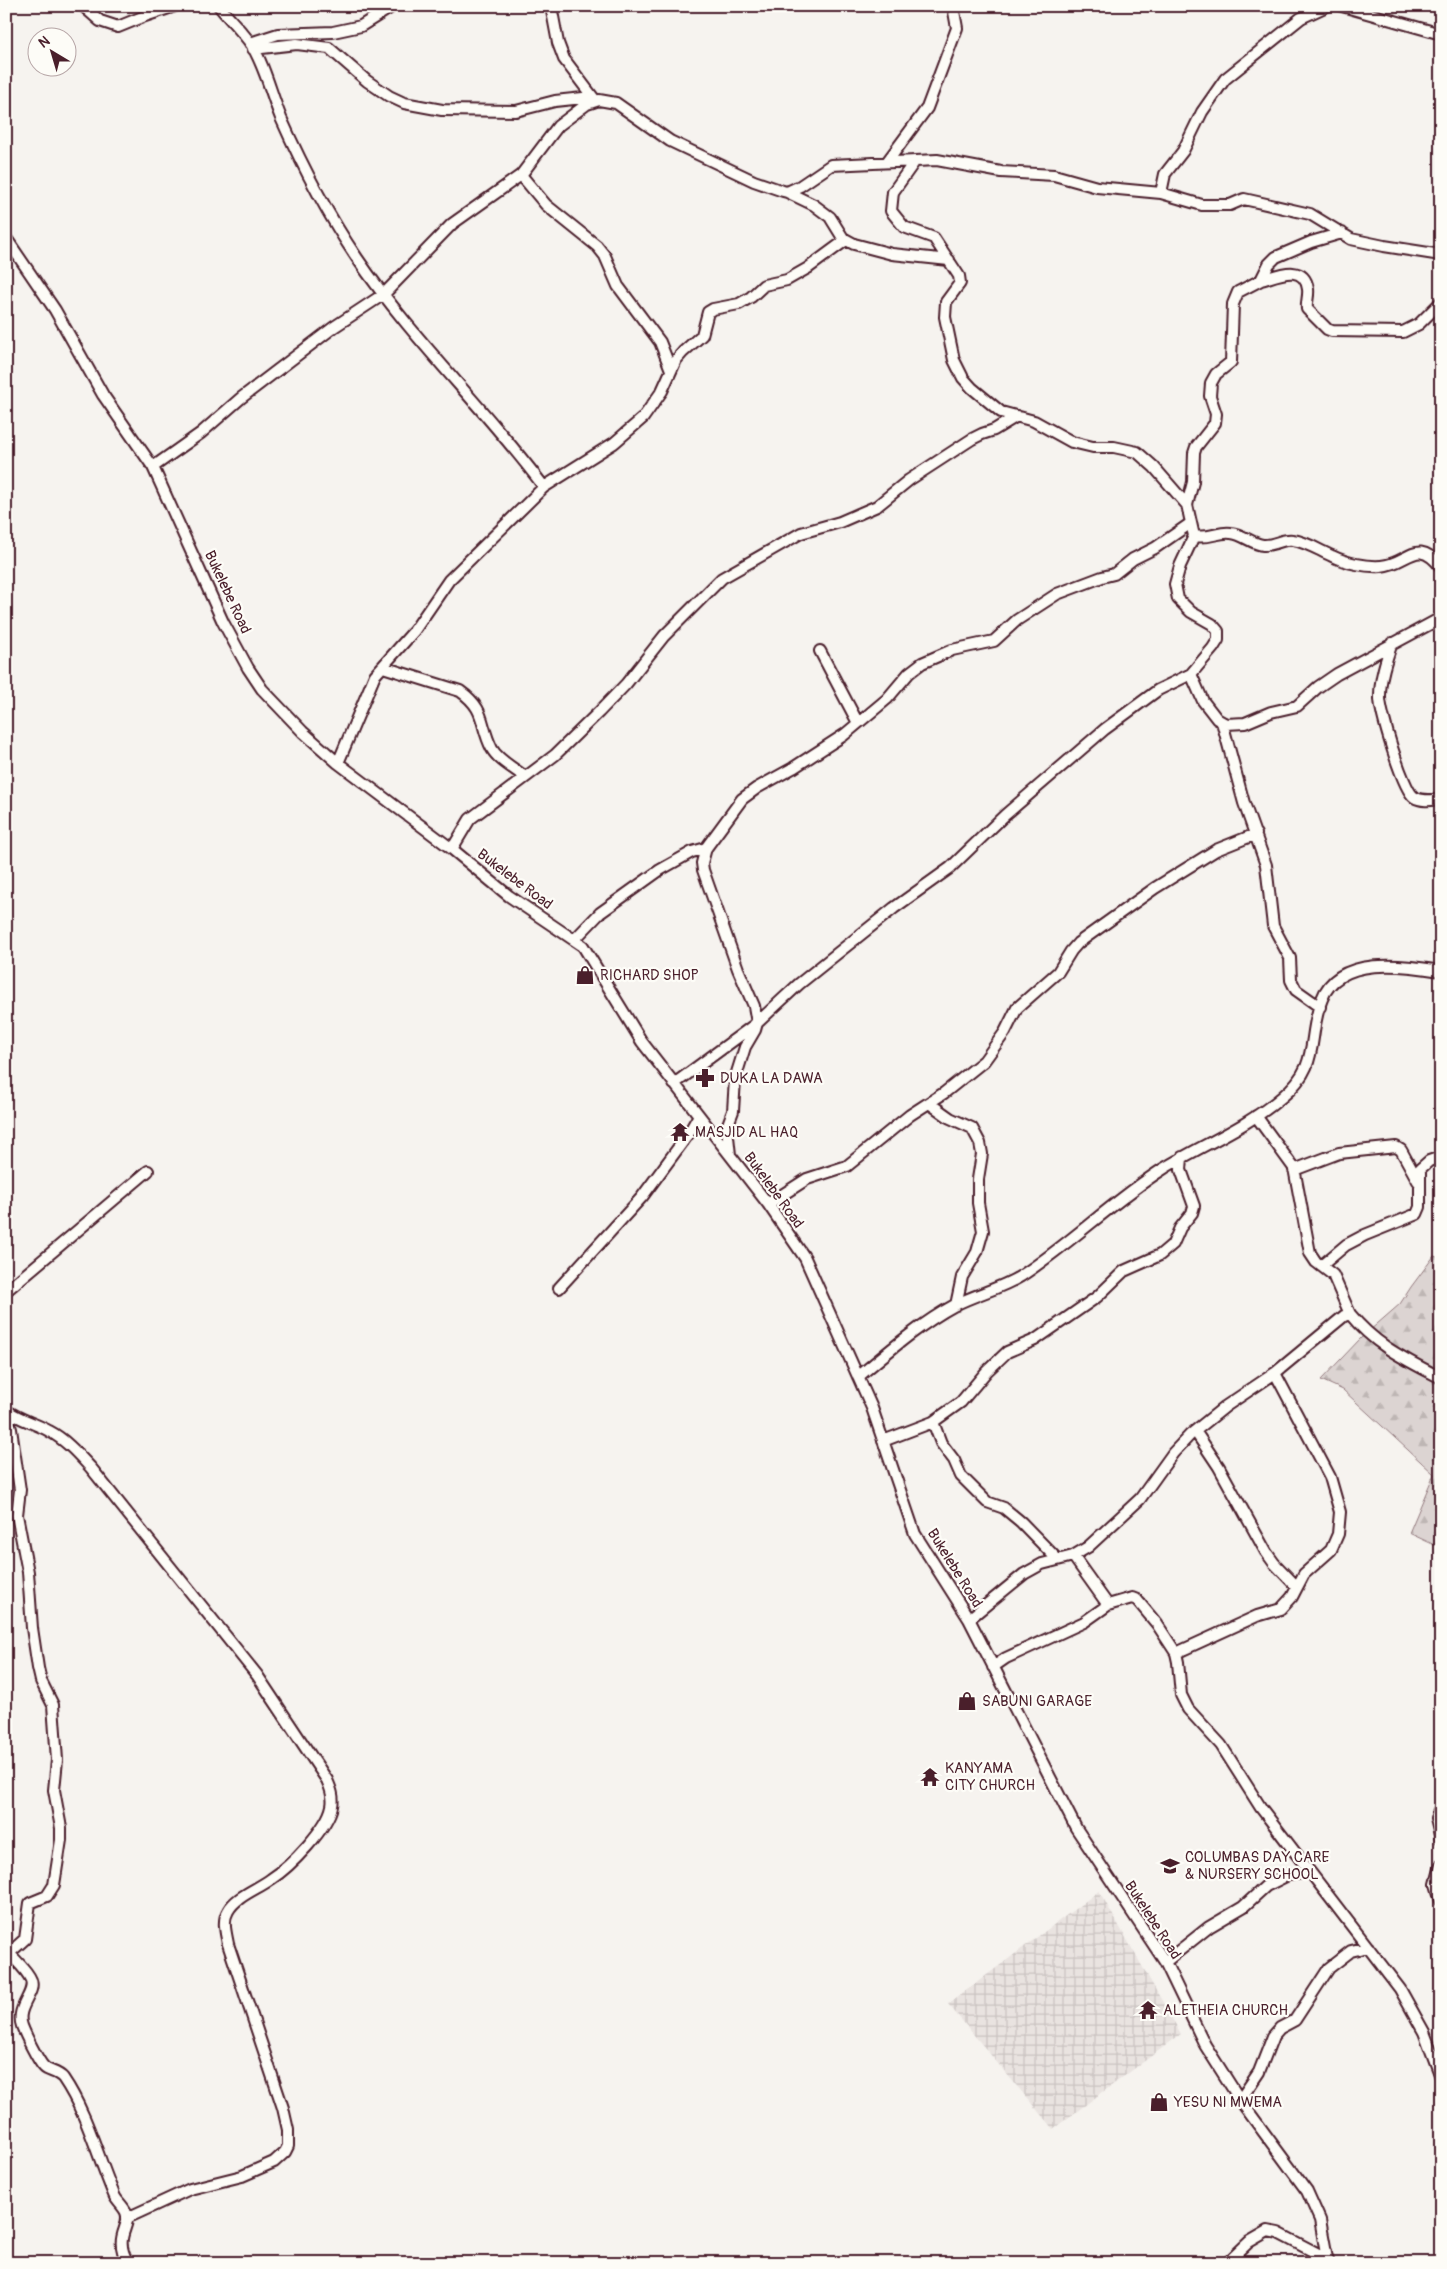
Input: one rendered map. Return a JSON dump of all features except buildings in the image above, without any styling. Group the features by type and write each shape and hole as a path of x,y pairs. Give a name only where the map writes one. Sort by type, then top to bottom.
{"street":[{"path":"83,6 100,21 118,27 175,6"},
{"path":"219,6 252,46 286,129 356,258 544,487"},
{"path":"252,46 278,34 333,32 361,26 394,6"},
{"path":"551,6 558,43 564,59 593,99"},
{"path":"887,162 927,108 957,28 953,6"},
{"path":"1160,193 1165,174 1183,150 1202,112 1225,79 1301,18 1327,6"},
{"path":"1342,6 1441,34"},
{"path":"252,46 297,44 320,45 329,48 367,82 389,96 404,103 442,110 516,111 555,101 593,99 616,103 670,141 754,181 788,192 814,206 830,217 846,240 878,251 949,260"},
{"path":"154,467 201,433 241,398 334,327 384,294 452,224 521,174 558,126 593,99"},
{"path":"788,192 831,165 937,160 1001,172 1027,175 1044,174 1097,187 1160,193 1202,205 1230,205 1244,199 1310,214 1351,238 1384,246 1441,254"},
{"path":"915,161 894,192 891,211 904,227 934,238 960,281 946,302 946,331 956,366 972,388 1001,412 1034,422 1083,445 1137,452 1154,467 1187,505"},
{"path":"521,174 546,205 597,246 605,256 618,286 660,342 671,370"},
{"path":"1261,280 1272,260 1311,242 1342,233"},
{"name":"Bukelebe Road","path":"6,238 55,310 104,395 154,467 223,622 248,668 278,707 338,763 452,849 509,896 575,939 592,960 642,1042 698,1117 768,1204 805,1258 858,1377 883,1441 915,1534 968,1619 1076,1828 1165,1962 1205,2045 1240,2100 1307,2192 1320,2220 1328,2261"},
{"path":"338,763 370,684 414,631 448,580 544,487 614,443 643,418 662,391 671,370 682,352 702,335 706,315 710,310 739,304 751,297 764,285 787,280 808,268 846,240"},
{"path":"674,1084 757,1023 799,984 894,908 950,868 1005,815 1105,729 1158,690 1191,674 1213,648 1219,636 1212,624 1191,612 1178,599 1176,594 1178,572 1194,536 1187,505 1193,482 1196,447 1215,423 1216,414 1210,396 1211,383 1216,374 1231,362 1233,304 1238,292 1261,280 1286,272 1293,272 1305,282 1308,289 1307,309 1327,329 1332,331 1403,332 1419,324 1441,302"},
{"path":"452,849 470,819 555,754 611,700 664,636 722,578 801,533 840,522 877,506 909,480 972,439 994,430 1017,416"},
{"path":"730,1155 727,1127 733,1111 735,1079 743,1052 757,1023 754,1006 727,939 718,908 705,880 702,863 706,848 732,812 750,793 844,736 887,700 909,673 922,663 952,650 994,641 1017,620 1049,598 1093,580 1114,574 1133,559 1155,548 1190,524"},
{"path":"1194,536 1206,538 1234,533 1263,545 1296,540 1338,558 1369,566 1383,566 1416,552 1424,552 1441,567"},
{"path":"1222,722 1231,724 1245,723 1271,712 1297,706 1337,674 1441,618"},
{"path":"1392,643 1381,679 1380,697 1382,714 1411,794 1419,799 1441,799"},
{"path":"820,651 858,723"},
{"path":"383,667 460,691 469,698 479,711 492,748 525,777"},
{"path":"1191,674 1203,701 1222,722 1244,803 1268,873 1269,907 1273,926 1290,958 1293,984 1301,996 1320,1007"},
{"path":"768,1204 807,1179 847,1166 910,1115 986,1059 1005,1032 1017,1008 1058,972 1071,951 1078,944 1155,888 1216,850 1256,834"},
{"path":"575,939 600,913 660,870 692,852 706,848"},
{"path":"858,1377 915,1332 956,1305 1023,1274 1138,1186 1182,1157 1256,1116 1283,1097 1306,1071 1324,993 1334,982 1355,969 1392,966 1441,971"},
{"path":"929,1102 950,1118 972,1128 980,1142 982,1154 978,1179 978,1203 984,1231 977,1252 962,1277 956,1305"},
{"path":"1256,1116 1285,1153 1294,1170 1310,1253 1314,1260 1333,1275 1350,1314 1371,1338 1387,1349 1426,1368 1441,1378"},
{"path":"559,1288 642,1197 687,1136 698,1117"},
{"path":"1294,1170 1339,1153 1396,1147 1401,1150 1419,1183"},
{"path":"883,1441 933,1422 961,1402 993,1365 1007,1352 1035,1340 1097,1297 1128,1268 1160,1255 1173,1244 1180,1228 1192,1213 1194,1206 1181,1170 1182,1157"},
{"path":"1321,1266 1346,1245 1365,1235 1417,1214 1420,1208 1419,1174 1423,1165 1431,1159 1441,1157"},
{"path":"6,1291 148,1172"},
{"path":"968,1619 1024,1574 1057,1559 1073,1556 1105,1533 1140,1499 1173,1453 1194,1431 1275,1372 1330,1326 1350,1314"},
{"path":"1176,1653 1257,1616 1278,1611 1286,1604 1298,1587 1304,1574 1331,1550 1338,1534 1340,1512 1330,1477 1275,1372"},
{"path":"6,1411 11,1429 20,1490 17,1515 28,1572 32,1628 38,1668 41,1681 53,1705 57,1760 54,1790 61,1840 54,1885 47,1895 30,1903 27,1935 23,1942 8,1954 31,1981 31,1988 20,2014 24,2030 44,2067 59,2075 72,2095 115,2196 124,2210 127,2218 120,2247 128,2263"},
{"path":"6,1411 21,1420 44,1428 56,1435 70,1445 92,1468 257,1675 328,1780 333,1797 332,1808 327,1818 304,1848 272,1879 233,1904 226,1918 225,1928 228,1944 284,2108 289,2137 285,2152 274,2162 250,2172 190,2189 127,2218"},
{"path":"933,1422 941,1443 954,1460 961,1476 987,1502 1004,1508 1021,1522 1057,1559"},
{"path":"1194,1431 1218,1467 1266,1552 1274,1563 1298,1587"},
{"path":"1073,1556 1108,1605"},
{"path":"993,1667 1006,1658 1084,1622 1108,1605 1136,1599 1176,1653 1179,1685 1183,1702 1221,1745 1261,1808 1368,1947 1414,2011 1433,2053 1441,2077"},
{"path":"1441,1806 1436,1819 1441,1839"},
{"path":"1441,1865 1436,1884 1441,1901"},
{"path":"1165,1962 1209,1927 1243,1907 1266,1886 1288,1875 1310,1872"},
{"path":"1240,2100 1259,2072 1274,2036 1280,2028 1298,2017 1329,1968 1351,1951 1368,1947"},
{"path":"1226,2263 1249,2242 1268,2231 1278,2233 1328,2261"}],"shaded area":[{"path":"1099,1891 1181,2034 1053,2129 948,2004"}],"green space":[{"path":"1434,1256 1441,1258 1441,1548 1409,1533 1434,1474 1343,1390 1321,1380 1361,1338 1400,1304"}],"place":[{"name":"RICHARD SHOP","path":"585,975"},
{"name":"DUKA LA DAWA","path":"705,1078"},
{"name":"MASJID AL HAQ","path":"680,1132"},
{"name":"SABUNI GARAGE","path":"967,1701"},
{"name":"KANYAMA CITY CHURCH","path":"930,1777"},
{"name":"COLUMBAS DAY CARE & NURSERY SCHOOL","path":"1170,1866"},
{"name":"ALETHEIA CHURCH","path":"1148,2010"},
{"name":"YESU NI MWEMA","path":"1159,2102"}]}
